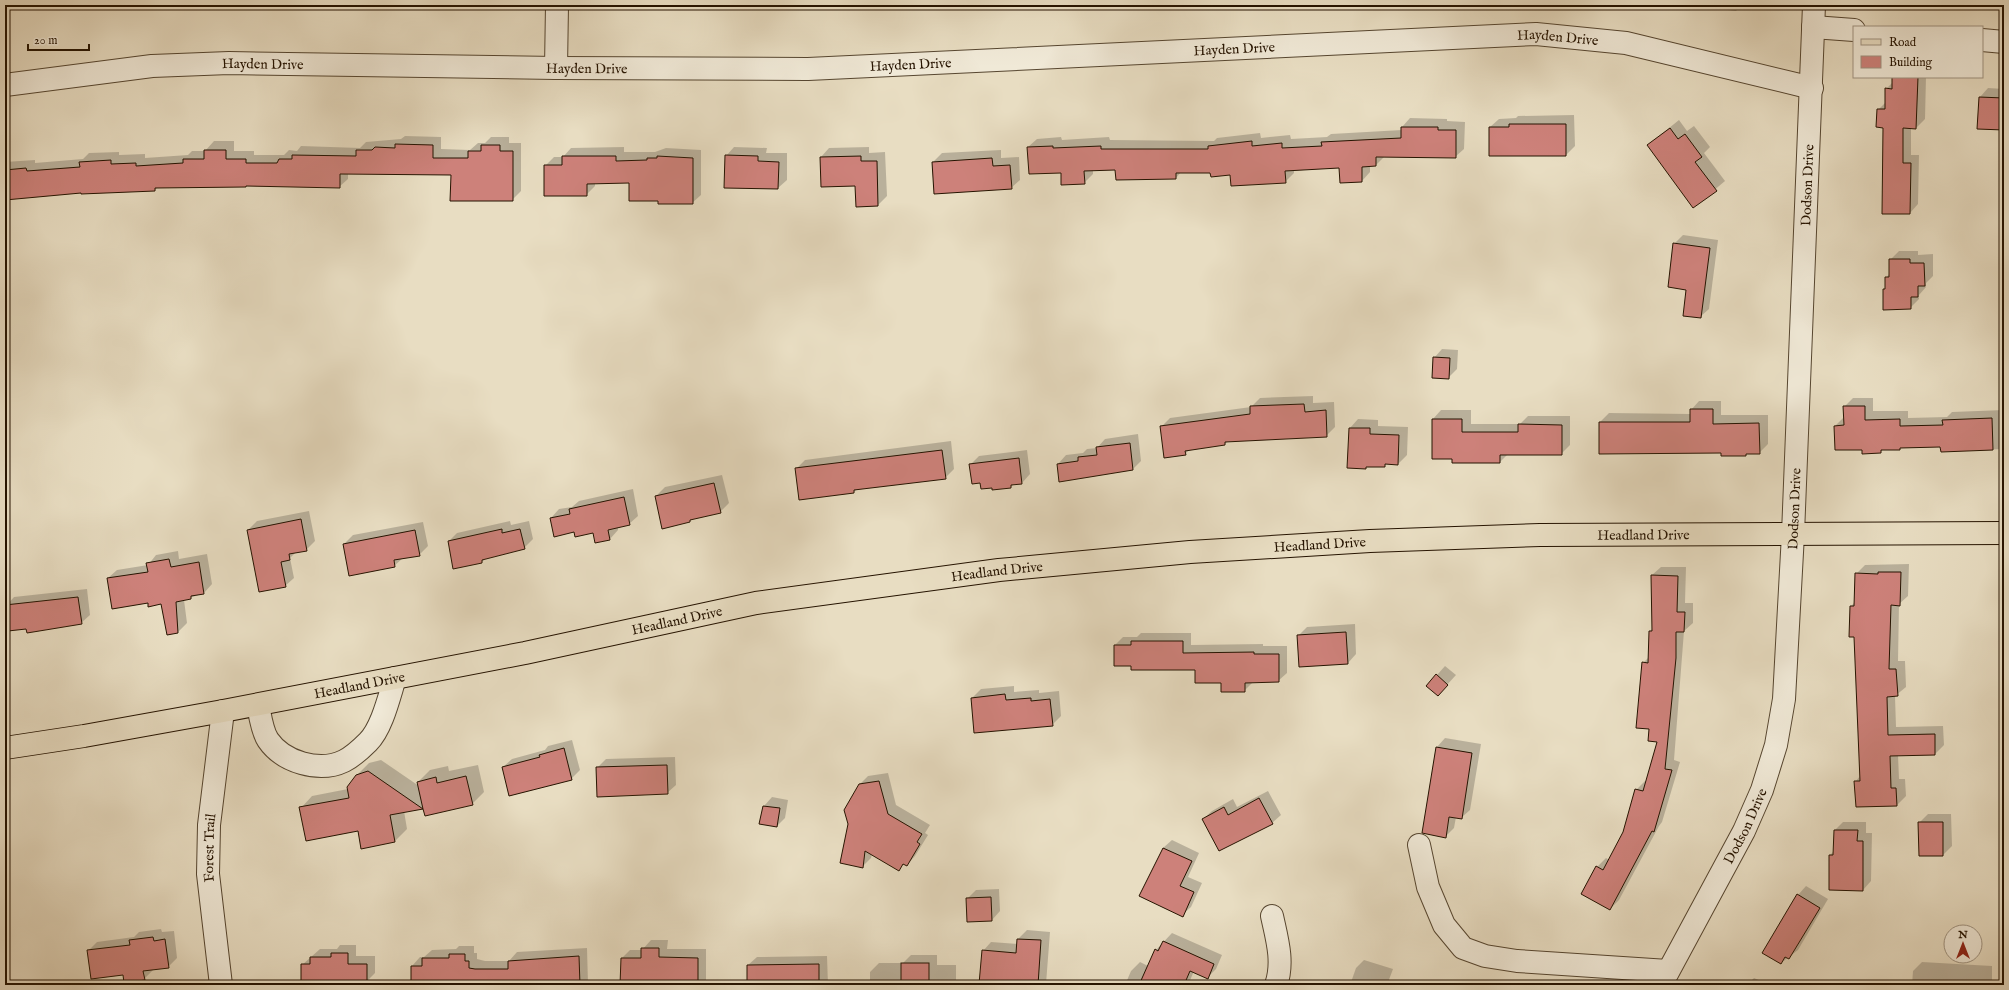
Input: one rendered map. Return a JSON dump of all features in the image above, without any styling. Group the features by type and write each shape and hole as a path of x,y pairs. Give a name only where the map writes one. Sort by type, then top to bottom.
{"main road":[{"name":"Headland Drive","path":"5,748 84,736 223,711 526,653 756,603 999,570 1190,552 1370,540 1540,535 2004,533"}],"street":[{"path":"556,68 557,5"},
{"name":"Dodson Drive","path":"1665,978 1744,832 1762,790 1776,745 1784,699 1793,534 1812,88 1814,5"},
{"path":"1813,27 1853,30"},
{"name":"Hayden Drive","path":"5,85 152,66 229,63 556,68 808,69 1536,34 1626,43 1812,88"},
{"path":"1983,40 2004,42"},
{"path":"258,704 267,738 277,750 297,762 321,766 344,761 369,742 381,720 395,678"},
{"name":"Forest Trail","path":"221,985 208,874 209,825 223,711"},
{"path":"1419,845 1428,887 1444,925 1464,948 1485,956 1517,961 1665,978"},
{"path":"1272,916 1279,947 1280,972 1276,985"}],"building":[{"path":"1892,78 1918,78 1916,129 1903,128 1903,163 1911,163 1910,214 1882,214 1883,128 1876,127 1877,109 1885,109 1885,88 1892,89"},
{"path":"1979,97 2004,98 2004,130 1977,129"},
{"path":"1509,124 1566,124 1566,156 1489,156 1489,127 1509,127"},
{"path":"1401,127 1438,127 1438,130 1456,130 1456,158 1376,157 1376,166 1362,167 1362,182 1340,183 1339,168 1285,171 1286,183 1231,186 1230,175 1211,177 1210,173 1176,173 1176,179 1116,180 1115,170 1084,171 1085,184 1061,185 1061,173 1029,174 1027,147 1053,146 1053,148 1101,146 1101,149 1208,149 1208,146 1252,141 1252,146 1282,143 1282,148 1322,146 1321,142 1401,138"},
{"path":"1670,128 1678,139 1685,134 1702,157 1695,162 1717,191 1693,208 1647,145"},
{"path":"395,144 433,145 433,158 468,158 468,151 481,151 481,145 500,145 500,151 513,151 513,201 450,201 451,175 340,174 340,188 246,186 155,188 155,191 81,193 5,200 5,170 26,168 27,171 80,167 79,162 111,160 111,164 136,163 136,166 183,163 183,159 204,159 204,150 226,150 226,159 246,159 246,163 277,163 279,159 292,159 292,155 356,156 356,150 372,150 375,147 395,148"},
{"path":"725,155 758,156 758,161 779,162 778,189 724,188"},
{"path":"562,156 616,156 616,161 647,160 647,158 657,158 657,156 693,158 693,204 658,204 658,201 629,201 629,183 587,184 587,196 544,196 544,165 562,165"},
{"path":"861,156 861,161 877,161 878,206 856,207 855,186 821,187 820,157"},
{"path":"992,158 993,166 1010,165 1012,189 934,194 932,162"},
{"path":"1673,243 1710,248 1701,318 1683,316 1686,290 1668,287"},
{"path":"1889,259 1910,259 1910,263 1924,263 1925,286 1918,286 1918,297 1911,297 1911,309 1883,310 1883,289 1885,289 1885,277 1889,277"},
{"path":"1433,357 1450,358 1449,379 1432,378"},
{"path":"1304,404 1305,412 1326,410 1327,437 1225,442 1225,445 1185,451 1186,455 1164,458 1160,426 1250,414 1250,406"},
{"path":"1843,406 1865,406 1865,420 1900,419 1900,426 1943,425 1942,420 1992,418 1993,450 1941,452 1940,447 1900,448 1900,450 1881,450 1881,453 1862,454 1862,450 1835,450 1834,426 1844,425"},
{"path":"1690,409 1713,409 1713,424 1759,423 1760,454 1746,454 1746,456 1721,456 1721,453 1599,454 1599,422 1690,422"},
{"path":"1432,419 1462,419 1462,432 1518,432 1518,424 1562,425 1562,455 1500,455 1500,463 1452,463 1452,459 1432,459"},
{"path":"1349,428 1370,428 1370,434 1399,435 1398,465 1385,464 1385,467 1366,467 1366,469 1347,468"},
{"path":"1130,443 1133,470 1059,482 1057,464 1078,461 1078,457 1097,455 1096,447"},
{"path":"942,450 946,479 854,490 854,493 799,500 795,468"},
{"path":"1019,458 1022,484 1011,485 1011,488 992,490 992,488 981,489 980,483 972,484 969,464"},
{"path":"714,483 721,513 690,520 690,522 662,529 655,496"},
{"path":"624,497 630,525 608,530 610,540 595,543 593,533 575,537 574,532 554,537 550,518 570,514 569,509"},
{"path":"301,519 307,551 289,554 290,560 281,562 286,587 259,592 247,530"},
{"path":"502,529 502,533 520,529 525,549 482,560 482,563 453,569 448,541"},
{"path":"415,530 420,556 394,560 395,567 349,576 343,544"},
{"path":"169,559 171,567 199,562 204,594 191,596 191,599 176,602 178,633 167,635 161,604 148,607 148,603 112,609 107,578 148,572 146,563"},
{"path":"1878,572 1901,572 1900,606 1891,605 1889,669 1896,669 1898,696 1887,697 1888,735 1935,734 1935,755 1890,756 1891,788 1896,788 1897,806 1856,807 1854,781 1860,781 1854,637 1849,637 1850,606 1854,606 1855,573 1878,574"},
{"path":"1651,575 1678,576 1677,612 1685,612 1684,632 1676,632 1676,658 1665,769 1672,770 1654,832 1652,831 1610,910 1581,894 1596,866 1603,870 1623,832 1635,789 1643,791 1657,742 1648,741 1649,729 1636,728 1642,662 1648,663 1649,631 1652,631"},
{"path":"78,597 82,624 27,633 26,629 8,631 5,605"},
{"path":"1346,632 1348,664 1299,667 1297,635"},
{"path":"1131,641 1183,641 1183,653 1254,652 1254,654 1279,654 1279,682 1245,683 1245,692 1221,692 1221,683 1195,683 1195,670 1131,670 1131,666 1114,666 1114,645 1131,645"},
{"path":"1436,674 1448,685 1438,696 1426,686"},
{"path":"1005,694 1006,700 1031,698 1031,701 1050,699 1053,726 974,733 971,698"},
{"path":"1436,747 1472,753 1462,819 1449,817 1446,838 1422,833"},
{"path":"564,748 572,780 509,796 502,767 540,757 539,755"},
{"path":"667,765 668,794 597,797 596,767"},
{"path":"368,771 423,809 390,815 395,842 361,849 358,831 306,841 299,807 349,798 347,787 356,775"},
{"path":"466,776 473,805 425,816 417,782 436,777 437,783"},
{"path":"879,781 888,814 922,834 917,842 920,844 907,866 903,864 899,871 865,851 863,868 840,863 848,824 844,810 859,784"},
{"path":"1259,798 1273,824 1219,851 1202,819 1224,807 1228,815"},
{"path":"763,806 780,808 777,827 759,824"},
{"path":"1918,822 1943,822 1943,856 1919,856"},
{"path":"1834,830 1858,830 1857,841 1863,841 1863,891 1829,890 1829,855 1833,855"},
{"path":"1163,848 1192,861 1180,886 1194,892 1183,917 1139,896"},
{"path":"1797,894 1820,908 1789,959 1785,957 1781,964 1762,953"},
{"path":"991,897 992,921 967,922 966,898"},
{"path":"153,937 154,941 165,939 169,968 143,971 145,980 124,983 123,975 91,979 87,950 130,945 129,940"},
{"path":"1017,939 1041,940 1038,985 979,984 982,950 1016,953"},
{"path":"1163,941 1214,964 1208,979 1190,971 1184,985 1139,985 1155,949 1158,951"},
{"path":"641,948 659,948 659,957 698,958 698,985 620,985 621,958 641,958"},
{"path":"331,953 348,953 348,964 367,964 367,983 348,983 348,985 301,985 301,964 310,964 310,957 331,957"},
{"path":"449,954 465,954 465,961 469,961 469,968 475,969 508,969 508,961 579,956 580,985 411,985 411,966 422,966 422,958 449,958"},
{"path":"901,963 929,963 929,985 901,985"},
{"path":"819,964 819,985 747,985 747,965"}]}
